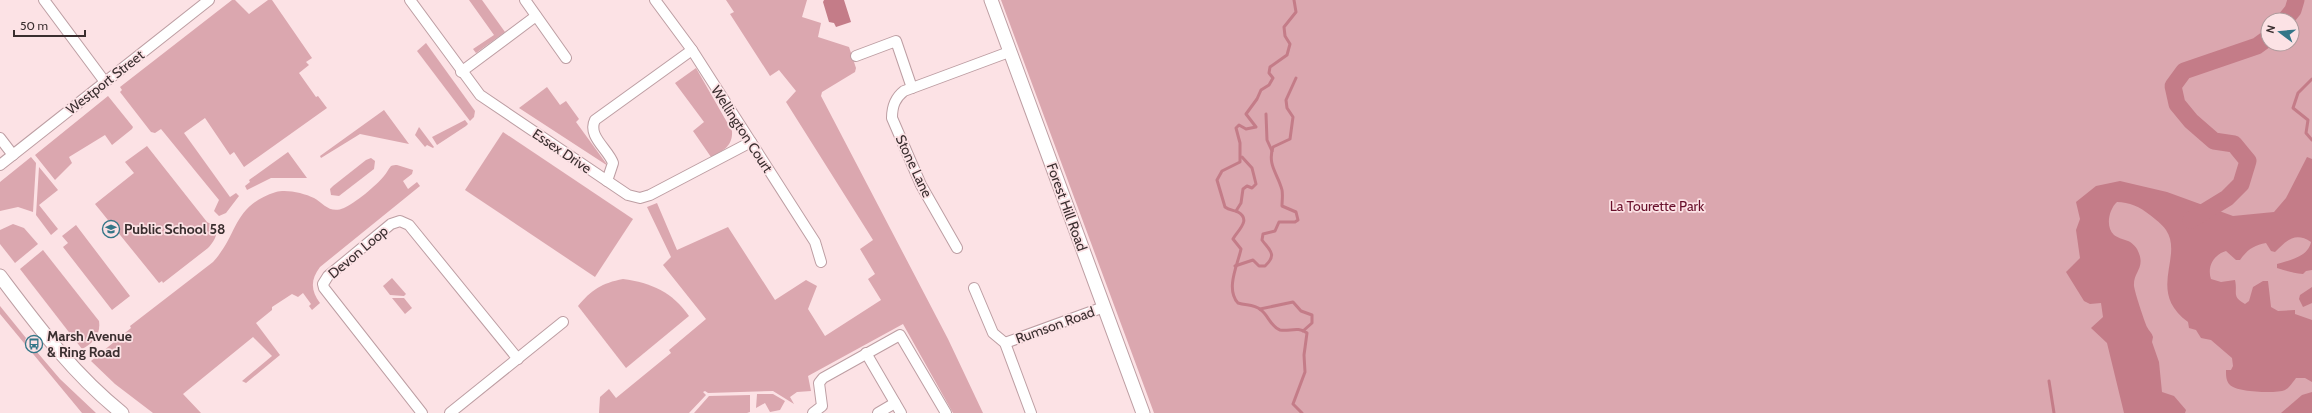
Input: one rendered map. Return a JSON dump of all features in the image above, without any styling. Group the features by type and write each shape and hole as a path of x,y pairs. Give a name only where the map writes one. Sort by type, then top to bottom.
{"street":[{"path":"44,0 105,82"},
{"name":"Westport Street","path":"0,165 209,0"},
{"name":"Essex Drive","path":"410,0 472,87 492,104 628,195 636,198 645,197 751,142"},
{"path":"524,0 566,58"},
{"name":"Wellington Court","path":"655,0 692,50 815,242 821,262"},
{"name":"Forest Hill Road","path":"990,0 1143,413"},
{"path":"461,72 536,16"},
{"path":"856,56 896,42 912,88"},
{"path":"607,181 613,163 594,134 593,125 596,120 692,50"},
{"name":"Stone Lane","path":"957,248 921,185 892,118 892,110 898,96 912,88 1009,52"},
{"path":"0,138 13,154"},
{"name":"Devon Loop","path":"422,413 324,288 323,284 328,276 391,224 400,221 409,225 518,359"},
{"path":"0,276 71,366 98,394 122,413"},
{"name":"Rumson Road","path":"974,288 993,333 1005,343 1031,413"},
{"name":"Rumson Road","path":"1005,343 1104,308"},
{"path":"450,413 563,322"},
{"path":"813,413 822,406 819,383 823,378 901,336 946,413"},
{"path":"866,354 901,413"},
{"path":"878,413 895,403"}],"green space":[{"path":"232,0 235,0 249,14 268,0 272,0 312,58 306,62 309,65 299,73 316,97 318,96 327,108 244,167 234,152 230,155 205,118 184,133 230,197 236,193 239,196 226,213 219,216 214,211 219,200 161,129 155,133 151,132 120,92 122,90 120,87"},
{"path":"469,0 482,0 505,32 476,53 473,49 494,35"},
{"path":"726,0 807,0 802,17 821,23 818,37 849,47 856,68 855,72 822,92 821,96 948,339 983,413 953,413 903,324 808,376 811,391 797,392 790,397 794,404 773,391 708,393 705,391 703,392 706,395 689,413 599,413 600,397 609,389 616,398 671,353 669,350 706,319 663,265 671,257 647,207 657,203 677,250 728,227 775,300 806,280 817,286 808,309 825,336 881,300 868,279 875,274 860,249 873,240 786,102 796,91 779,70 770,76 730,14 734,12"},
{"name":"La Tourette Park","path":"1001,0 2312,0 2312,410 2308,413 1154,413"},
{"path":"426,43 475,111 474,117 470,121 417,51"},
{"path":"696,68 732,131 731,141 729,144 723,150 711,157 693,131 704,122 675,83"},
{"path":"547,87 560,105 566,101 579,119 576,122 608,166 519,108"},
{"path":"108,96 133,127 132,129 112,145 105,135 69,157 72,163 55,180 35,155"},
{"path":"384,110 409,144 360,134 321,158 320,156"},
{"path":"465,120 468,124 466,126 437,145 432,137"},
{"path":"419,127 434,147 433,148 427,145 425,147 415,135"},
{"path":"503,132 633,219 595,277 465,190"},
{"path":"147,146 207,222 215,227 217,232 208,248 163,283 162,281 159,283 95,204 134,173 125,162"},
{"path":"288,152 307,178 271,178 247,190 245,186 250,182 249,180"},
{"path":"31,157 36,163 33,212 18,207 0,211 0,182"},
{"path":"371,158 375,161 374,169 339,196 331,195 330,189 333,186 366,160"},
{"path":"397,165 413,170 412,174 403,181 408,189 417,182 420,186 320,267 313,281 313,290 320,303 312,310 309,306 311,304 303,293 298,297 292,294 272,307 272,310 256,323 280,355 246,383 242,381 272,356 253,337 183,394 201,413 153,413 115,384 91,361 131,328 130,326 213,262 228,241 244,213 251,205 276,192 285,191 295,192 314,198 331,209 339,210 348,206 371,189 381,180 391,166"},
{"path":"39,167 58,190 39,205 58,229 51,235 36,215"},
{"path":"13,224 24,228 38,244 15,263 0,244 0,230"},
{"path":"76,225 130,296 112,310 63,247 68,243 62,236"},
{"path":"43,250 99,321 99,330 95,338 90,344 82,349 20,269"},
{"path":"392,278 406,294 404,296 390,295 383,286"},
{"path":"623,279 643,283 660,290 676,301 689,316 626,368 578,306 592,291 603,285"},
{"path":"392,298 404,298 412,308 405,314"},
{"path":"0,306 26,338 25,340 30,346 31,345 60,379 96,413 82,413 0,314"},
{"path":"757,394 773,394 785,401 780,410 770,412 765,403 756,408"},
{"path":"750,395 750,412 747,413 694,413 709,396"}],"shaded area":[{"path":"824,0 844,0 851,22 836,27 834,23 829,22 823,2"},
{"path":"2307,157 2312,159 2312,270 2306,271 2303,274 2277,268 2277,264 2298,257 2309,247 2311,242 2300,237 2295,237 2283,244 2275,252 2271,251 2266,243 2258,245 2245,253 2240,260 2236,260 2226,251 2221,253 2214,258 2212,262 2210,275 2211,279 2221,282 2235,280 2236,296 2245,304 2249,301 2253,287 2263,281 2268,281 2271,307 2278,311 2295,310 2295,314 2312,320 2312,382 2305,378 2296,378 2285,390 2273,392 2248,391 2230,385 2227,380 2226,370 2231,370 2233,366 2232,358 2211,340 2201,338 2196,330 2189,328 2188,322 2176,310 2169,298 2167,286 2171,251 2170,240 2166,230 2150,215 2142,210 2130,204 2117,202 2110,213 2109,218 2111,232 2114,235 2132,243 2140,255 2141,261 2135,277 2134,286 2147,327 2153,337 2152,342 2159,362 2162,392 2174,396 2186,410 2185,413 2124,413 2107,343 2091,328 2103,317 2101,303 2090,304 2084,301 2066,272 2080,258 2076,230 2080,219 2076,202 2096,186 2120,181 2167,192 2233,216 2274,212 2286,198"},
{"path":"2312,287 2312,303 2303,307 2299,299 2300,295"},
{"path":"2312,392 2312,413 2281,413 2302,395"}],"waterway":[{"path":"1294,0 1296,12 1284,27 1285,36 1290,44 1287,55 1270,67 1269,73 1273,78 1269,85 1261,90 1257,99 1246,114 1256,127 1246,129 1239,125 1236,128 1240,143 1240,162 1222,171 1217,180 1225,207 1238,212 1244,218 1242,226 1233,239 1241,249 1232,284 1234,297 1238,303 1258,308 1272,324 1280,330 1300,330 1307,333 1304,355 1305,372 1293,404 1302,413"},
{"path":"2291,12 2296,0"},
{"path":"2191,220 2227,198 2241,184 2248,161 2234,144 2214,141 2191,121 2177,104 2173,86 2184,71 2260,44"},
{"path":"1235,266 1253,260 1259,266 1265,266 1269,262 1272,255 1262,240 1263,234 1275,231 1279,222 1295,222 1298,220 1296,212 1282,206 1282,190 1271,159 1273,147 1290,139 1293,117 1287,108 1286,100 1296,78"},
{"path":"2312,79 2298,93 2293,108 2308,120 2306,133 2312,140"},
{"path":"1266,114 1267,140 1272,151"},
{"path":"1236,211 1241,203 1243,189 1247,186 1252,188 1256,184 1252,168 1242,157"},
{"path":"1260,309 1293,302 1301,311 1312,315 1312,323 1303,331"},
{"path":"2049,381 2054,413"}],"place":[{"name":"Public School 58","path":"111,229"},
{"name":"Marsh Avenue & Ring Road","path":"34,344"}]}
